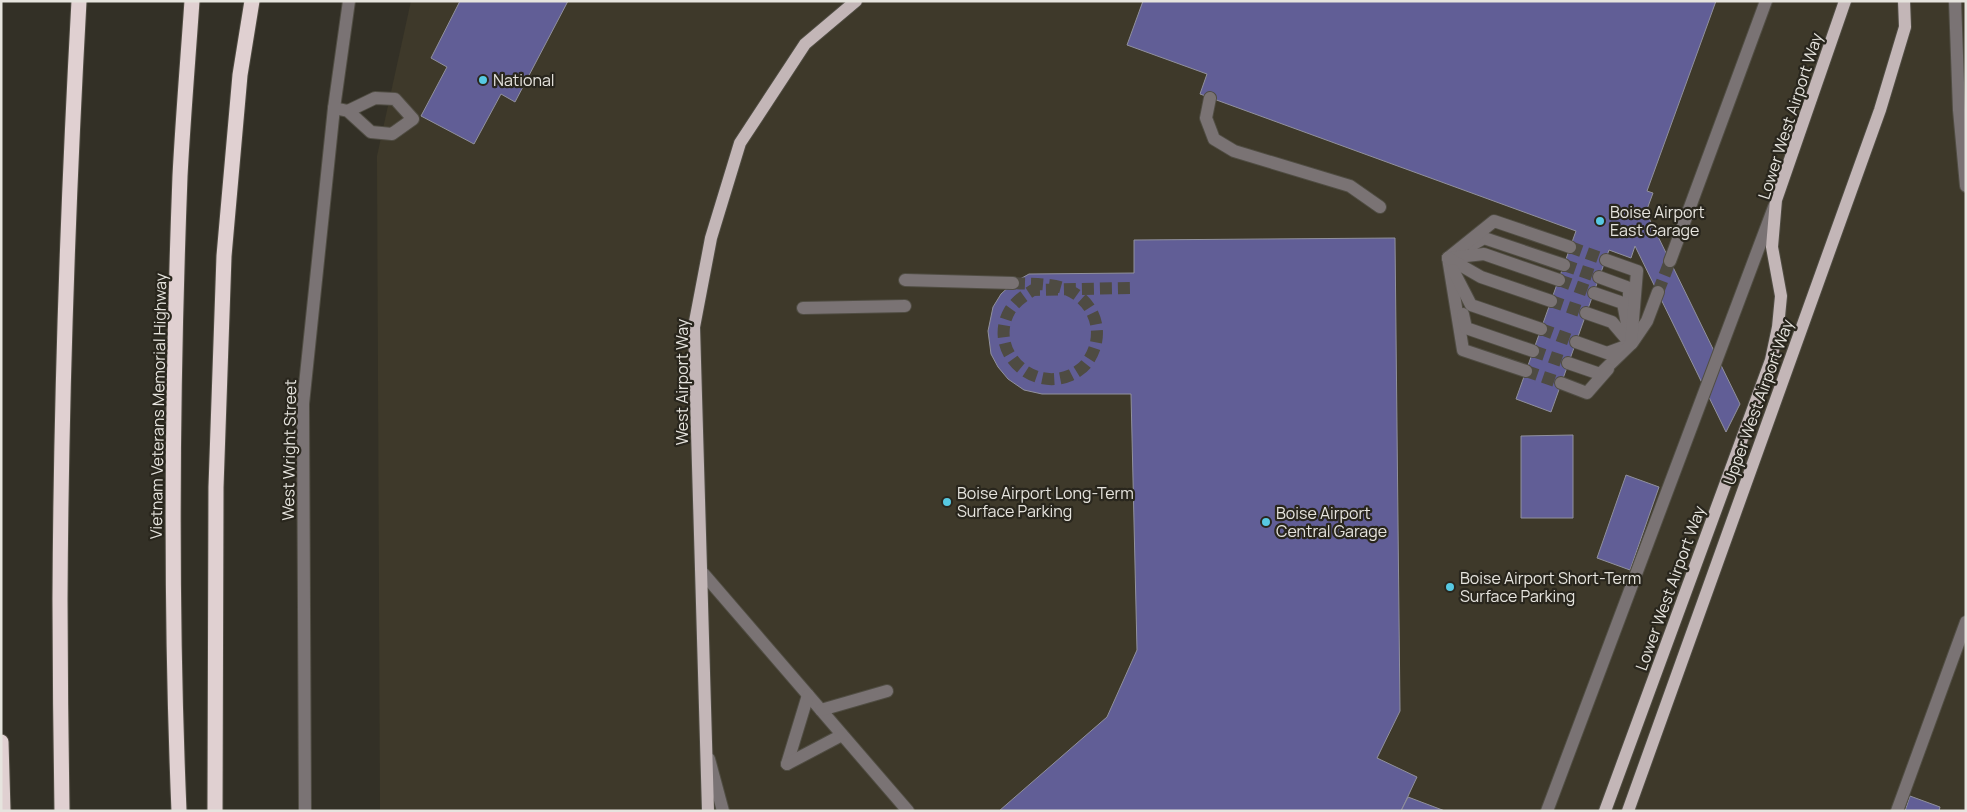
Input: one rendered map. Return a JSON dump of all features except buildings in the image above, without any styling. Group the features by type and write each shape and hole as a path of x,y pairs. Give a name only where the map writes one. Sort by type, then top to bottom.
{"highway":[{"path":"62,811 60,600 63,379 70,167 79,1"},
{"name":"Vietnam Veterans Memorial Highway","path":"179,811 173,566 174,380 180,174 192,1"},
{"path":"215,811 216,487 224,256 240,75 252,1"},
{"path":"1,742 3,811"}],"main road":[{"name":"West Airport Way","path":"708,811 694,327 711,238 740,143 805,44 856,1"},
{"name":"Lower West Airport Way","path":"1605,811 1771,360 1778,327 1781,296 1772,247 1776,200 1845,1"},
{"name":"Upper West Airport Way","path":"1628,811 1880,110 1905,26 1904,1"}],"street":[{"name":"West Wright Street","path":"305,811 304,404 334,108 349,1"},
{"path":"1670,260 1766,1"},
{"path":"1955,1 1959,110 1966,186"},
{"path":"1210,98 1206,118 1214,139 1234,151 1350,186 1380,207"},
{"path":"334,108 348,111"},
{"path":"1547,811 1776,200"},
{"path":"1448,258 1494,221 1570,247"},
{"path":"1448,258 1484,238 1564,265"},
{"path":"1448,258 1484,254 1559,280"},
{"path":"1448,258 1481,277 1551,301"},
{"path":"1448,258 1471,305 1541,329"},
{"path":"1448,258 1466,328 1533,351"},
{"path":"1448,258 1463,350 1526,371"},
{"path":"1568,364 1600,374 1631,344 1637,271 1606,260"},
{"path":"1599,277 1629,288 1631,344"},
{"path":"905,280 1012,283"},
{"path":"1561,383 1587,393 1631,344 1647,321 1658,292"},
{"path":"1594,293 1623,303 1631,344"},
{"path":"803,308 905,306"},
{"path":"1586,313 1612,322 1631,344"},
{"path":"1576,342 1607,353 1631,344"},
{"path":"702,572 908,811"},
{"path":"1897,811 1966,622"},
{"path":"821,710 887,691"},
{"path":"808,695 787,764 842,735"},
{"path":"706,747 723,811"}],"shaded area":[{"path":"411,1 1966,1 1966,811 380,811 377,156"}],"tunnel":[{"path":"1570,247 1606,260"},
{"path":"1658,292 1670,261"},
{"path":"1564,265 1599,277"},
{"path":"1559,280 1594,293"},
{"path":"1013,283 1046,285 1066,289 1076,294 1091,310 1097,330 1093,351 1087,363 1071,375 1056,379 1041,378 1028,373 1016,364 1008,352 1004,339 1004,325 1012,307 1033,290 1130,288"},
{"path":"1551,301 1586,313"},
{"path":"1541,329 1576,342"},
{"path":"1533,351 1568,363"},
{"path":"1526,371 1561,383"}],"place":[{"name":"National","path":"483,80"},
{"name":"Boise Airport East Garage","path":"1600,221"},
{"name":"Boise Airport Long-Term Surface Parking","path":"947,502"},
{"name":"Boise Airport Central Garage","path":"1266,522"},
{"name":"Boise Airport Short-Term Surface Parking","path":"1450,587"}]}
